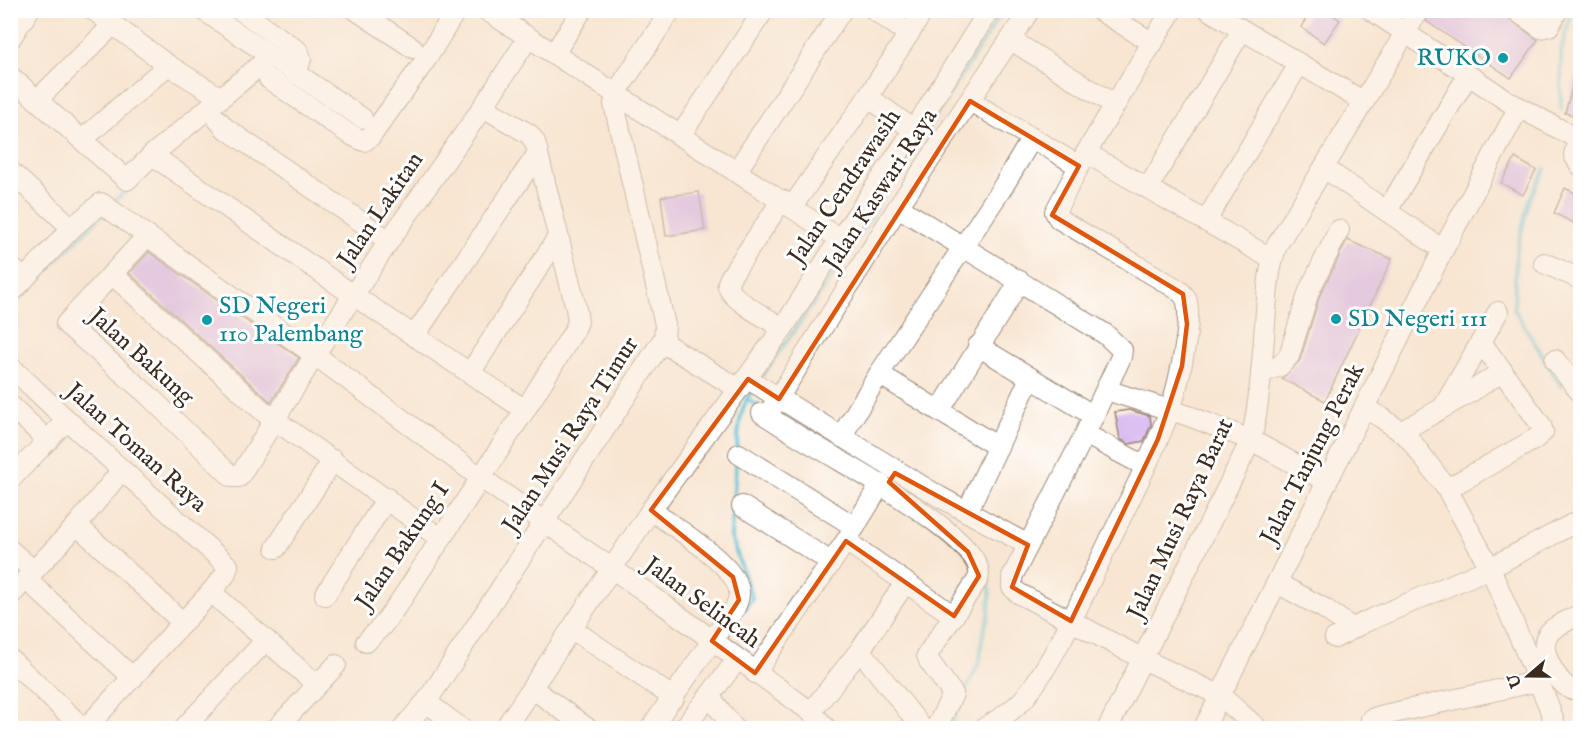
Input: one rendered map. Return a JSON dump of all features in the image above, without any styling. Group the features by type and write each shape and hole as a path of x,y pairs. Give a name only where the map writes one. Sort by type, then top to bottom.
{"street":[{"path":"10,39 29,10"},
{"path":"93,10 168,65 221,98"},
{"path":"203,10 362,118"},
{"path":"240,10 298,51 301,59 296,74"},
{"path":"356,10 413,48"},
{"path":"269,79 349,134 364,141 371,135 427,58 456,10"},
{"path":"486,10 840,239"},
{"path":"554,54 582,10"},
{"path":"617,95 671,10"},
{"path":"680,136 764,10"},
{"path":"736,172 842,10"},
{"path":"874,10 909,34"},
{"path":"783,328 739,300 729,290 731,276 868,97 924,10"},
{"name":"Jalan Cendrawasih","path":"761,399 783,328 914,130 989,10"},
{"name":"Jalan Kaswari Raya","path":"761,399 898,207 1030,10"},
{"path":"1099,10 1153,43"},
{"path":"984,729 1015,708 1026,697 1071,621 1170,410 1182,366 1187,324 1186,299 1179,290 1057,217 1056,209 1172,10"},
{"path":"1209,10 1364,102"},
{"path":"1371,10 1468,75 1575,138 1574,155 1581,165"},
{"name":"Jalan Musi Raya Barat","path":"1108,729 1251,440 1257,417 1272,259 1289,225 1419,10"},
{"path":"1515,10 1541,28 1549,26 1558,10"},
{"path":"37,100 113,25"},
{"path":"1148,188 1242,30"},
{"name":"Jalan Lakitan","path":"276,420 353,295 528,38"},
{"path":"1011,40 1115,105"},
{"path":"10,76 127,180 158,160 221,98 270,57"},
{"path":"1206,221 1299,64"},
{"path":"82,140 168,65"},
{"path":"1387,210 1468,75"},
{"name":"Jalan Musi Raya Timur","path":"403,729 426,702 665,336 665,325 615,112 617,95"},
{"path":"868,97 914,130"},
{"path":"970,101 1032,138 1148,188 1272,259"},
{"path":"415,335 538,153 533,138 483,107"},
{"name":"Jalan Tanjung Perak","path":"1204,729 1443,250 1520,107"},
{"path":"218,120 225,128 388,242"},
{"path":"841,437 879,374 1032,138"},
{"name":"Jalan Bakung I","path":"366,642 382,626 401,600 525,410 578,322 538,153"},
{"path":"158,160 525,410"},
{"path":"1324,168 1443,250"},
{"path":"10,171 72,228"},
{"path":"10,294 17,273 101,203 315,355 545,523"},
{"path":"898,207 1105,334 1120,347 1121,357 1094,416 1012,577 1012,587 1018,593 1143,659 1221,696 1257,729"},
{"path":"1261,373 1280,366 1289,356 1309,291 1339,230"},
{"path":"112,274 147,236"},
{"path":"470,373 558,237"},
{"path":"1544,263 1581,279"},
{"name":"Jalan Bakung","path":"276,420 242,474 237,478 232,477 147,394 66,324 112,274 258,406 440,538"},
{"path":"940,410 1020,281"},
{"path":"1443,408 1498,312"},
{"path":"662,342 761,399 841,437 929,504 968,552 980,571 978,579 927,655 953,694 936,729"},
{"path":"1447,489 1542,434 1542,426 1481,342"},
{"path":"978,346 1094,416"},
{"path":"1581,367 1555,360 1581,392"},
{"name":"Jalan Toman Raya","path":"10,366 228,566 225,575 211,592"},
{"path":"1402,431 1503,371"},
{"path":"879,374 998,447"},
{"path":"967,512 1030,378"},
{"path":"1106,390 1170,410 1251,440 1326,481"},
{"path":"761,399 881,484 929,504 967,512 1028,545"},
{"path":"505,729 611,568 706,432 761,399"},
{"path":"10,405 48,441"},
{"path":"1365,408 1402,431 1447,489 1490,568 1539,681 1556,729"},
{"path":"10,480 67,420"},
{"path":"1085,434 1145,466"},
{"path":"739,454 850,534 905,583 954,616"},
{"path":"276,548 333,460"},
{"path":"10,596 77,525 122,470"},
{"path":"755,673 850,534 881,484"},
{"path":"325,595 387,498"},
{"path":"742,506 831,562"},
{"path":"651,510 717,559 726,567 737,584 739,600 710,697 684,729"},
{"path":"1277,583 1325,609 1343,633 1490,568 1581,520"},
{"name":"Jalan Selincah","path":"545,523 811,712 826,729"},
{"path":"77,525 183,622"},
{"path":"10,550 30,575 133,678"},
{"path":"811,712 860,650 905,583"},
{"path":"10,659 84,729 211,592 316,684"},
{"path":"1581,614 1552,631 1543,644 1552,669 1559,680 1570,689 1581,688"},
{"path":"572,629 674,698"},
{"path":"184,729 266,640"},
{"path":"651,729 674,698 724,650"},
{"path":"860,650 922,729"},
{"path":"277,729 316,684 336,665"},
{"path":"1375,729 1371,719 1384,715 1539,681"},
{"path":"532,688 587,729"},
{"path":"710,697 734,729"},
{"path":"426,702 461,729"}],"highlighted area":[{"path":"970,101 1079,166 1052,215 1183,294 1187,324 1182,366 1158,439 1071,621 1012,587 1028,545 895,473 889,482 968,552 979,576 954,616 846,541 755,673 712,641 739,600 733,577 651,510 748,379 779,399"}],"building":[{"path":"1311,10 1326,10 1340,20 1324,43 1301,27"},
{"name":"RUKO","path":"1431,10 1498,10 1538,40 1511,78 1426,21"},
{"path":"1577,69 1581,69 1581,117 1565,113"},
{"path":"1515,158 1536,170 1523,195 1501,183"},
{"path":"1565,188 1581,196 1581,227 1554,213"},
{"path":"699,192 705,230 666,236 661,197"},
{"name":"SD Negeri 111","path":"1347,240 1392,259 1325,401 1282,379 1300,360 1320,295"},
{"name":"SD Negeri 110 Palembang","path":"149,252 299,358 271,402 129,273"},
{"path":"1129,410 1150,416 1151,425 1144,441 1129,444 1120,439 1115,412"}],"waterway":[{"path":"761,378 849,252 1003,10"},
{"path":"1561,109 1561,51 1572,10"},
{"path":"229,103 262,80"},
{"path":"1545,169 1529,200 1516,254 1514,309 1561,386"},
{"path":"113,203 129,187"},
{"path":"10,307 102,215"},
{"path":"737,447 743,410 753,389"},
{"path":"746,399 760,407"},
{"path":"736,461 731,537 752,598 744,610"},
{"path":"937,512 950,522"},
{"path":"973,543 982,557"},
{"path":"949,728 980,660 982,638 989,614 990,593 987,569"}],"place":[{"name":"RUKO","path":"1503,58"},
{"name":"SD Negeri 111","path":"1336,319"},
{"name":"SD Negeri 110 Palembang","path":"207,320"}]}
